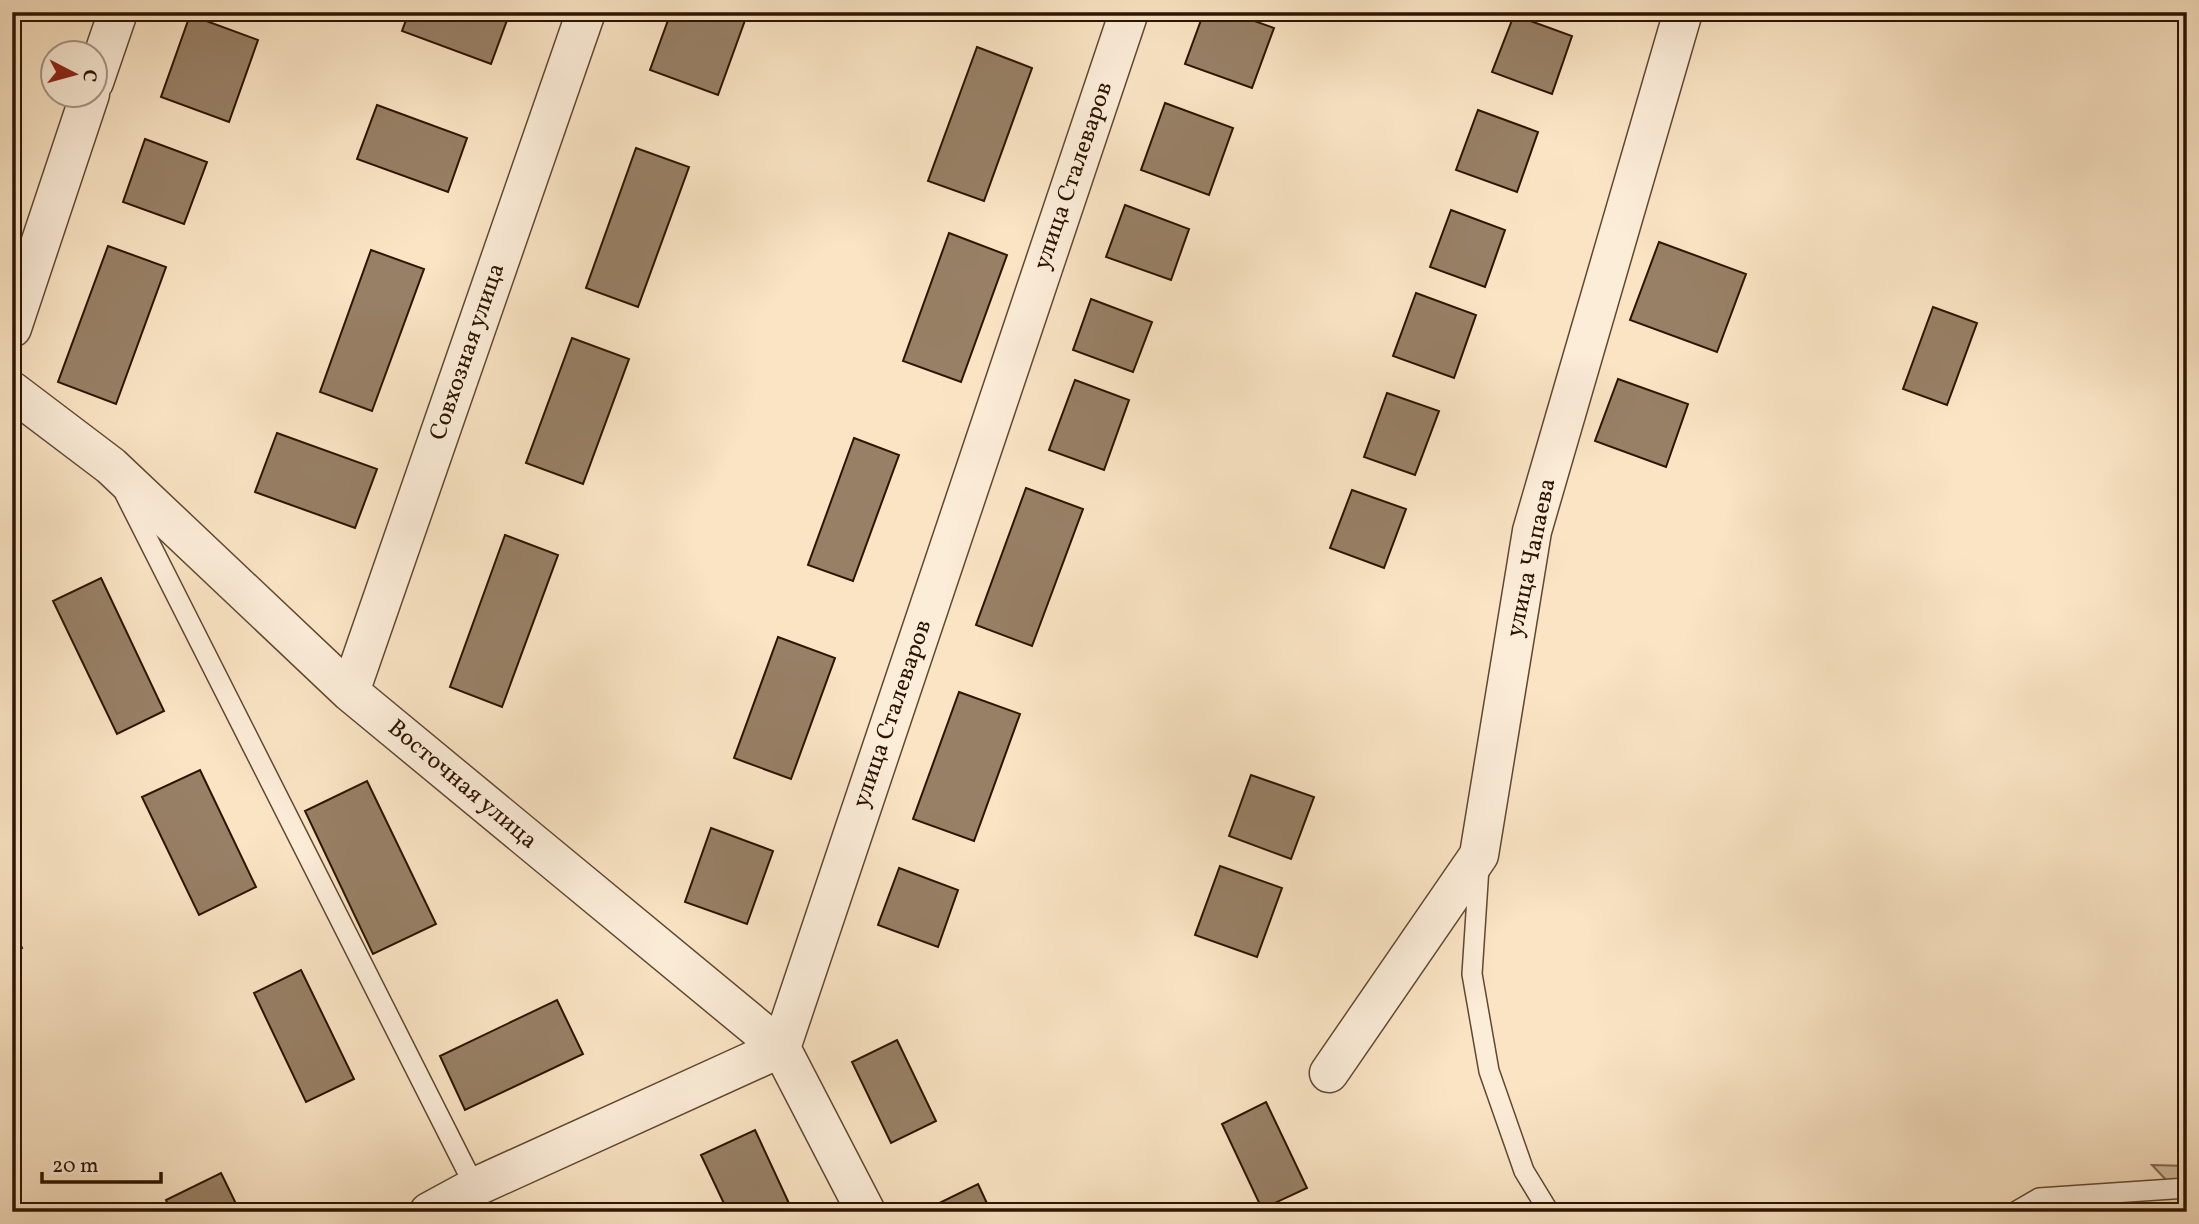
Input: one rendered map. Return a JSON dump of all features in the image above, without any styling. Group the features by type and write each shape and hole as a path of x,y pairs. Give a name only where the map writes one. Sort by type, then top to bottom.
{"street":[{"path":"108,41 118,12"},
{"name":"Совхозная улица","path":"350,692 586,12"},
{"name":"улица Сталеваров","path":"780,1048 1129,12"},
{"name":"улица Чапаева","path":"1329,1073 1479,855 1532,531 1683,12"},
{"path":"12,328 85,108"},
{"name":"Восточная улица","path":"12,391 111,466 350,692 780,1048 866,1212"},
{"path":"429,1212 475,1186 780,1048"}],"lane":[{"path":"111,466 475,1186"},
{"path":"1479,855 1472,974 1489,1071 1524,1171 1549,1212"},
{"path":"2015,1212 2039,1198 2187,1188"}],"shaded area":[{"path":"2152,1165 2187,1166 2187,1202"}],"building":[{"path":"12,12 24,12 15,37 12,36"},
{"path":"409,12 510,12 491,64 402,31"},
{"path":"671,12 748,12 718,95 650,70"},
{"path":"1204,12 1229,12 1274,28 1252,88 1185,64"},
{"path":"190,15 258,40 229,122 161,97"},
{"path":"1514,15 1572,36 1552,94 1492,72"},
{"path":"977,47 1032,68 984,201 928,181"},
{"path":"1165,103 1233,128 1209,195 1141,170"},
{"path":"377,105 467,138 448,192 357,159"},
{"path":"1478,110 1538,132 1517,192 1456,170"},
{"path":"145,139 207,162 184,224 123,202"},
{"path":"636,148 689,167 638,307 586,288"},
{"path":"1125,205 1189,229 1171,280 1106,257"},
{"path":"1451,210 1505,230 1485,287 1430,267"},
{"path":"949,233 1007,255 961,382 903,361"},
{"path":"1659,242 1746,274 1717,352 1630,320"},
{"path":"108,246 166,267 116,404 58,382"},
{"path":"371,250 424,269 372,411 320,392"},
{"path":"1416,293 1476,315 1454,378 1393,356"},
{"path":"1091,299 1152,322 1133,372 1073,350"},
{"path":"1933,307 1977,323 1947,405 1903,389"},
{"path":"572,338 629,359 583,484 526,463"},
{"path":"1618,379 1688,404 1666,467 1595,441"},
{"path":"1075,380 1129,400 1104,470 1049,450"},
{"path":"1387,393 1439,411 1415,475 1364,457"},
{"path":"277,433 377,469 355,528 255,492"},
{"path":"854,438 899,455 853,581 808,565"},
{"path":"1026,488 1083,509 1032,646 976,625"},
{"path":"1352,490 1406,509 1384,568 1330,548"},
{"path":"505,535 558,555 502,707 450,687"},
{"path":"101,578 164,711 117,734 53,601"},
{"path":"778,637 835,658 791,779 734,758"},
{"path":"959,692 1020,714 974,841 913,819"},
{"path":"200,770 256,887 199,915 142,797"},
{"path":"1251,775 1314,797 1291,859 1229,836"},
{"path":"367,781 436,924 373,954 305,811"},
{"path":"711,828 773,851 747,924 685,902"},
{"path":"1220,866 1282,888 1257,957 1195,935"},
{"path":"899,868 958,890 938,947 878,925"},
{"path":"12,927 22,948 12,953"},
{"path":"301,970 354,1079 306,1102 254,993"},
{"path":"557,1000 583,1054 465,1110 440,1056"},
{"path":"897,1040 936,1121 891,1143 852,1062"},
{"path":"1266,1102 1307,1188 1262,1209 1222,1124"},
{"path":"755,1130 793,1212 728,1212 701,1155"},
{"path":"221,1173 240,1212 171,1212 166,1200"},
{"path":"978,1184 991,1212 921,1212"}]}
